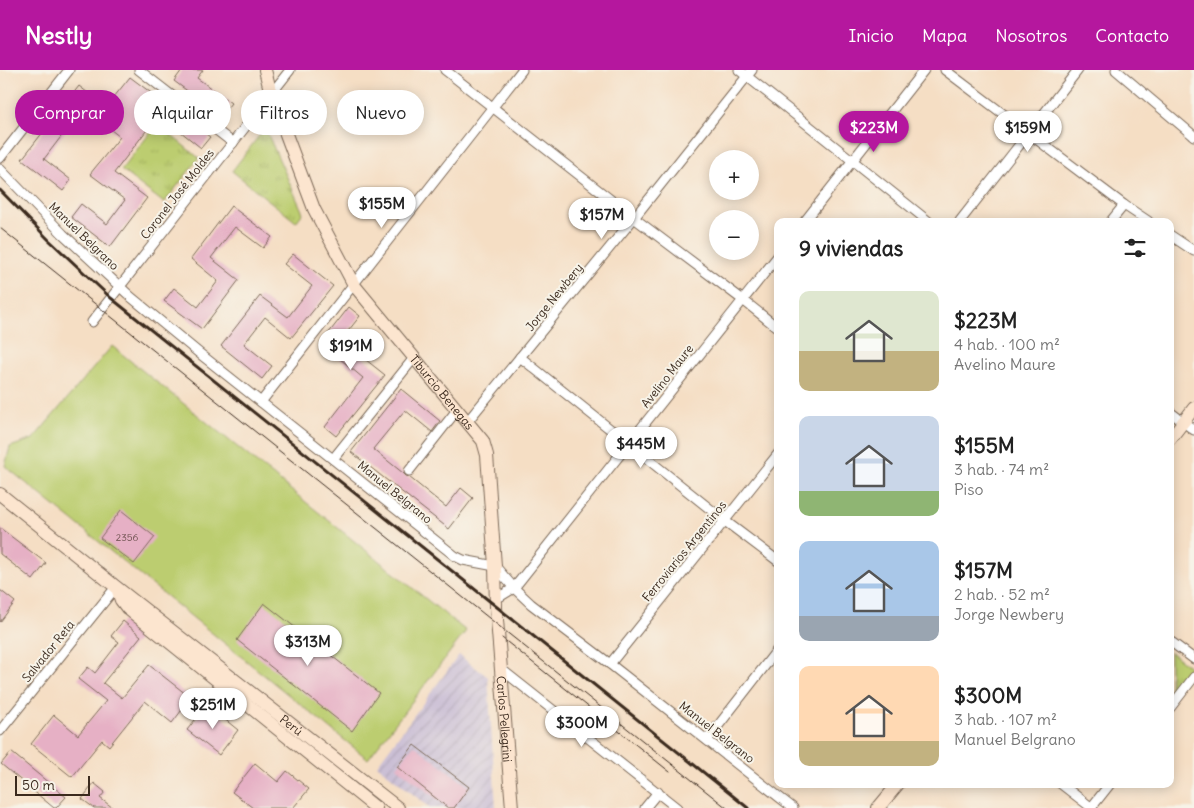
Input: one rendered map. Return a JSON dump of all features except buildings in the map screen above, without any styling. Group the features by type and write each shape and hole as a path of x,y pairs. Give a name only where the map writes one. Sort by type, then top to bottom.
{"street":[{"path":"0,158 70,70"},
{"path":"140,70 233,143"},
{"name":"Tiburcio Benegas","path":"265,70 271,90"},
{"name":"Coronel José Moldes","path":"275,90 290,70"},
{"path":"445,70 774,325"},
{"path":"261,402 522,70"},
{"path":"739,70 750,73 924,218"},
{"path":"807,218 924,70"},
{"path":"945,70 1028,134 1144,218"},
{"path":"962,218 1078,70"},
{"path":"1116,70 1194,136"},
{"name":"Jorge Newbery","path":"467,422 750,73"},
{"name":"Coronel José Moldes","path":"92,322 241,133"},
{"name":"Tiburcio Benegas","path":"287,135 314,209 354,285 483,441 487,455 498,630"},
{"name":"Manuel Belgrano","path":"0,169 63,234 120,287 199,353 455,556 463,560 495,566 531,604 793,808"},
{"path":"1113,218 1124,205"},
{"path":"1174,238 1194,251"},
{"name":"Avelino Maure","path":"496,599 514,588 774,261"},
{"path":"333,459 414,358"},
{"path":"520,358 774,558"},
{"path":"1174,434 1194,408"},
{"path":"409,471 457,410"},
{"path":"1174,415 1194,430"},
{"name":"Ferroviarios Argentinos","path":"610,664 774,459"},
{"name":"Perú","path":"0,494 398,808"},
{"name":"Perú","path":"116,587 121,600 127,608 376,808"},
{"name":"Salvador Reta","path":"0,731 116,587"},
{"name":"Carlos Pellegrini","path":"498,630 512,808"},
{"path":"1174,644 1194,659"},
{"path":"707,740 774,654"},
{"path":"501,669 677,808"},
{"path":"1174,703 1194,677"},
{"path":"878,808 895,788"},
{"path":"1066,788 1092,808 1107,788"},
{"path":"645,808 658,792"}],"shaded area":[{"path":"459,655 488,677 496,808 430,808 377,765"}],"green space":[{"path":"148,135 171,135 199,158 164,203 121,170"},
{"path":"260,135 268,135 303,213 296,222 232,171"},
{"path":"112,346 466,631 368,759 5,466 10,447 33,439"},
{"path":"1174,655 1191,668 1174,689"}],"tram line":[{"path":"0,228 727,808"},
{"path":"502,638 670,772"}],"railway":[{"path":"0,190 49,240 111,298 748,808"}]}
